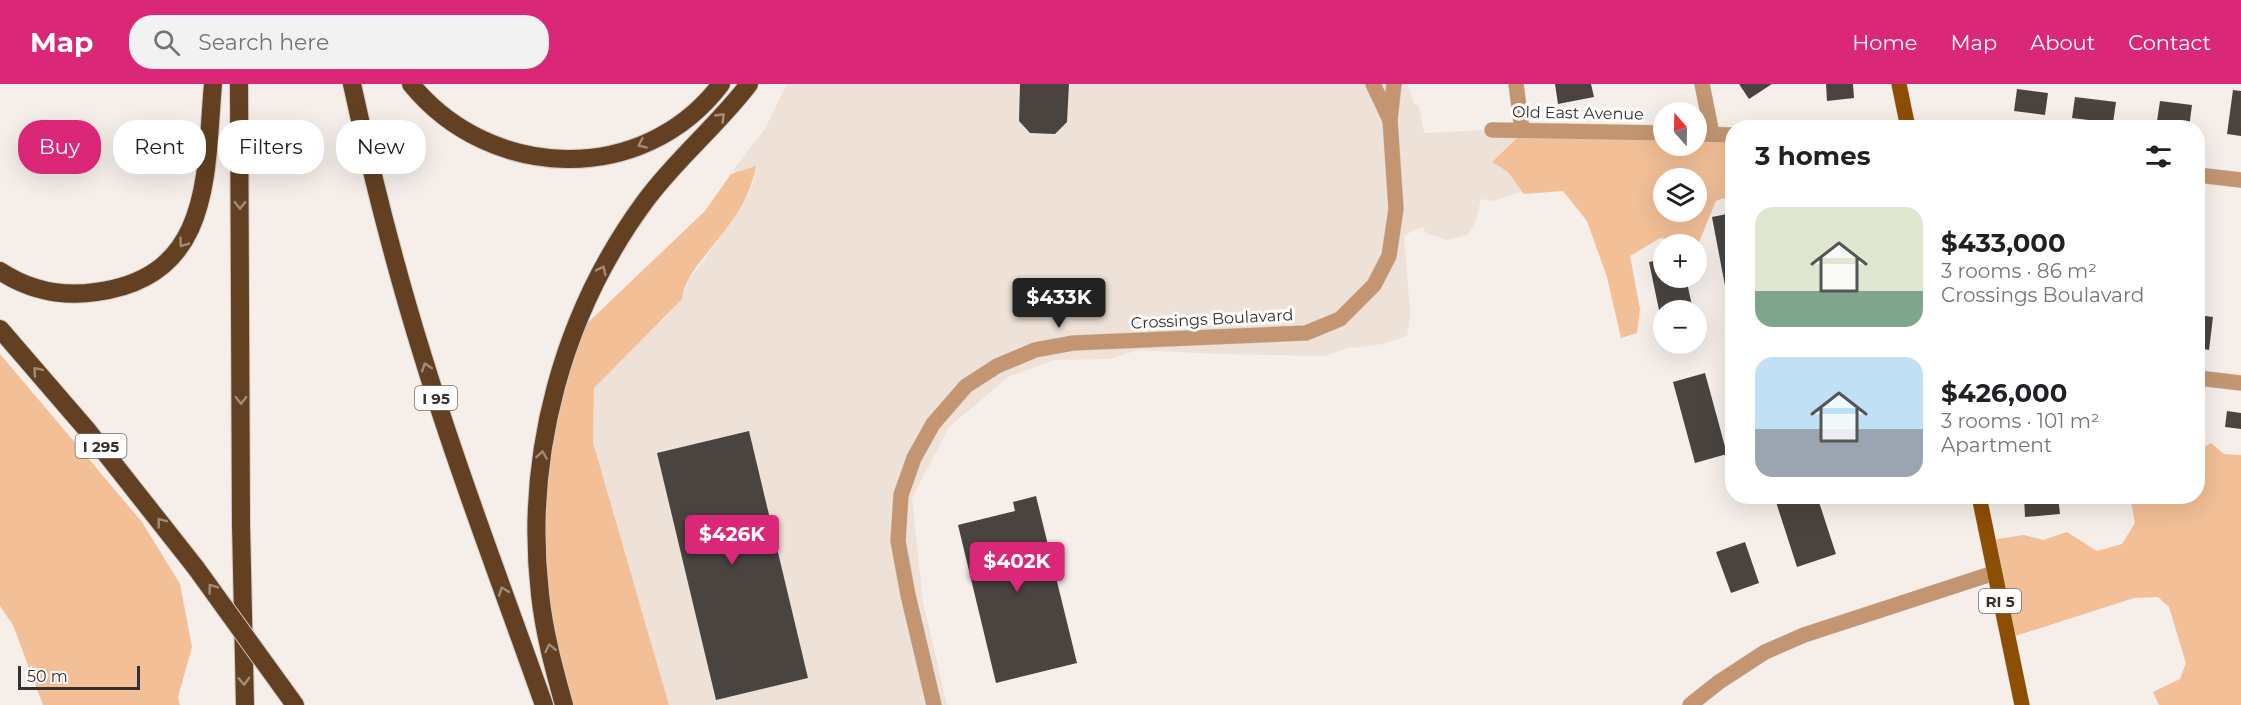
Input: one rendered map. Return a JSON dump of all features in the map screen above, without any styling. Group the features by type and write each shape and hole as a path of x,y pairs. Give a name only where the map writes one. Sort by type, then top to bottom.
{"highway":[{"path":"0,271 36,289 56,293 90,293 106,291 137,281 172,257 188,237 202,195 213,84"},
{"path":"239,84 241,524 245,705"},
{"name":"I 95","path":"352,84 384,220 423,357 459,469 544,705"},
{"path":"411,84 436,110 466,133 485,143 523,155 567,159 609,155 644,143 692,114 721,84"},
{"path":"564,705 545,626 537,564 539,475 554,391 578,322 608,259 627,227 667,173 730,108 748,84"},
{"name":"I 295","path":"0,329 88,431 196,568 295,705"}],"main road":[{"path":"1899,84 1906,120"},
{"name":"RI 5","path":"1981,504 2022,705"}],"street":[{"name":"Crossings Boulavard","path":"1373,84 1390,120"},
{"name":"Crossings Boulavard","path":"934,705 908,595 898,541 901,495 914,458 933,424 966,386 997,366 1035,350 1073,343 1306,333 1340,319 1374,285 1389,256 1396,209 1390,120 1394,84"},
{"path":"1516,84 1522,130"},
{"path":"1702,84 1703,102"},
{"name":"Old East Avenue","path":"1492,130 1653,133"},
{"path":"1707,134 1725,135"},
{"path":"2205,176 2241,180"},
{"path":"2205,379 2241,383"},
{"path":"1690,705 1755,658 1794,639 1853,617 1994,573"}],"shaded area":[{"path":"787,84 1407,84 1414,104 1419,106 1424,133 1526,128 1492,162 1508,172 1523,191 1494,201 1481,199 1476,220 1468,235 1447,240 1426,233 1423,227 1404,235 1410,313 1407,336 1382,344 1350,347 1325,356 1138,350 1110,359 1054,360 1008,377 949,427 912,498 923,602 947,705 669,705 593,441 594,388 654,326 664,319 683,293 689,280 731,223 753,184 755,167 736,174 733,170 765,129"},
{"path":"1527,128 1653,132 1653,156 1707,156 1707,133 1725,134 1725,198 1716,201 1702,234 1653,234 1653,242 1630,256 1640,309 1637,333 1621,338 1607,277 1587,221 1563,191 1524,194 1508,172 1492,162"},
{"path":"756,166 742,204 729,225 694,270 682,299 594,388 593,442 669,705 574,705 564,683 548,622 540,526 549,434 578,332 705,211 731,174"},
{"path":"0,354 142,522 180,584 192,647 178,697 180,705 43,705 13,625 0,606"},
{"path":"2211,443 2224,454 2241,455 2241,705 2159,705 2153,692 2180,679 2186,663 2169,607 2158,597 2134,598 2009,638 1990,540 2024,535 2043,540 2067,532 2097,551 2122,544 2135,523 2131,504 2205,504 2205,447"}],"building":[{"path":"1020,84 1069,84 1067,122 1055,134 1030,133 1019,121"},
{"path":"1555,84 1591,84 1594,97 1558,104"},
{"path":"1739,84 1772,84 1749,99"},
{"path":"1826,84 1853,84 1854,98 1827,101"},
{"path":"2017,89 2048,93 2045,115 2014,111"},
{"path":"2233,90 2241,91 2241,136 2227,134"},
{"path":"2075,97 2116,102 2113,120 2072,118"},
{"path":"2160,101 2192,105 2190,120 2157,120"},
{"path":"1725,214 1725,286 1712,217"},
{"path":"1653,261 1653,281 1649,262"},
{"path":"1654,288 1688,288 1691,300 1657,300"},
{"path":"2205,316 2213,317 2209,350 2205,349"},
{"path":"1705,373 1725,447 1725,455 1695,463 1673,382"},
{"path":"2227,411 2241,413 2241,429 2225,427"},
{"path":"749,431 808,678 716,700 657,453"},
{"path":"1036,496 1077,663 996,683 958,525 1015,511 1013,502"},
{"path":"1777,504 1820,504 1836,554 1797,567"},
{"path":"2024,504 2059,504 2060,514 2025,517"},
{"path":"1745,542 1759,583 1731,593 1716,552"}]}
